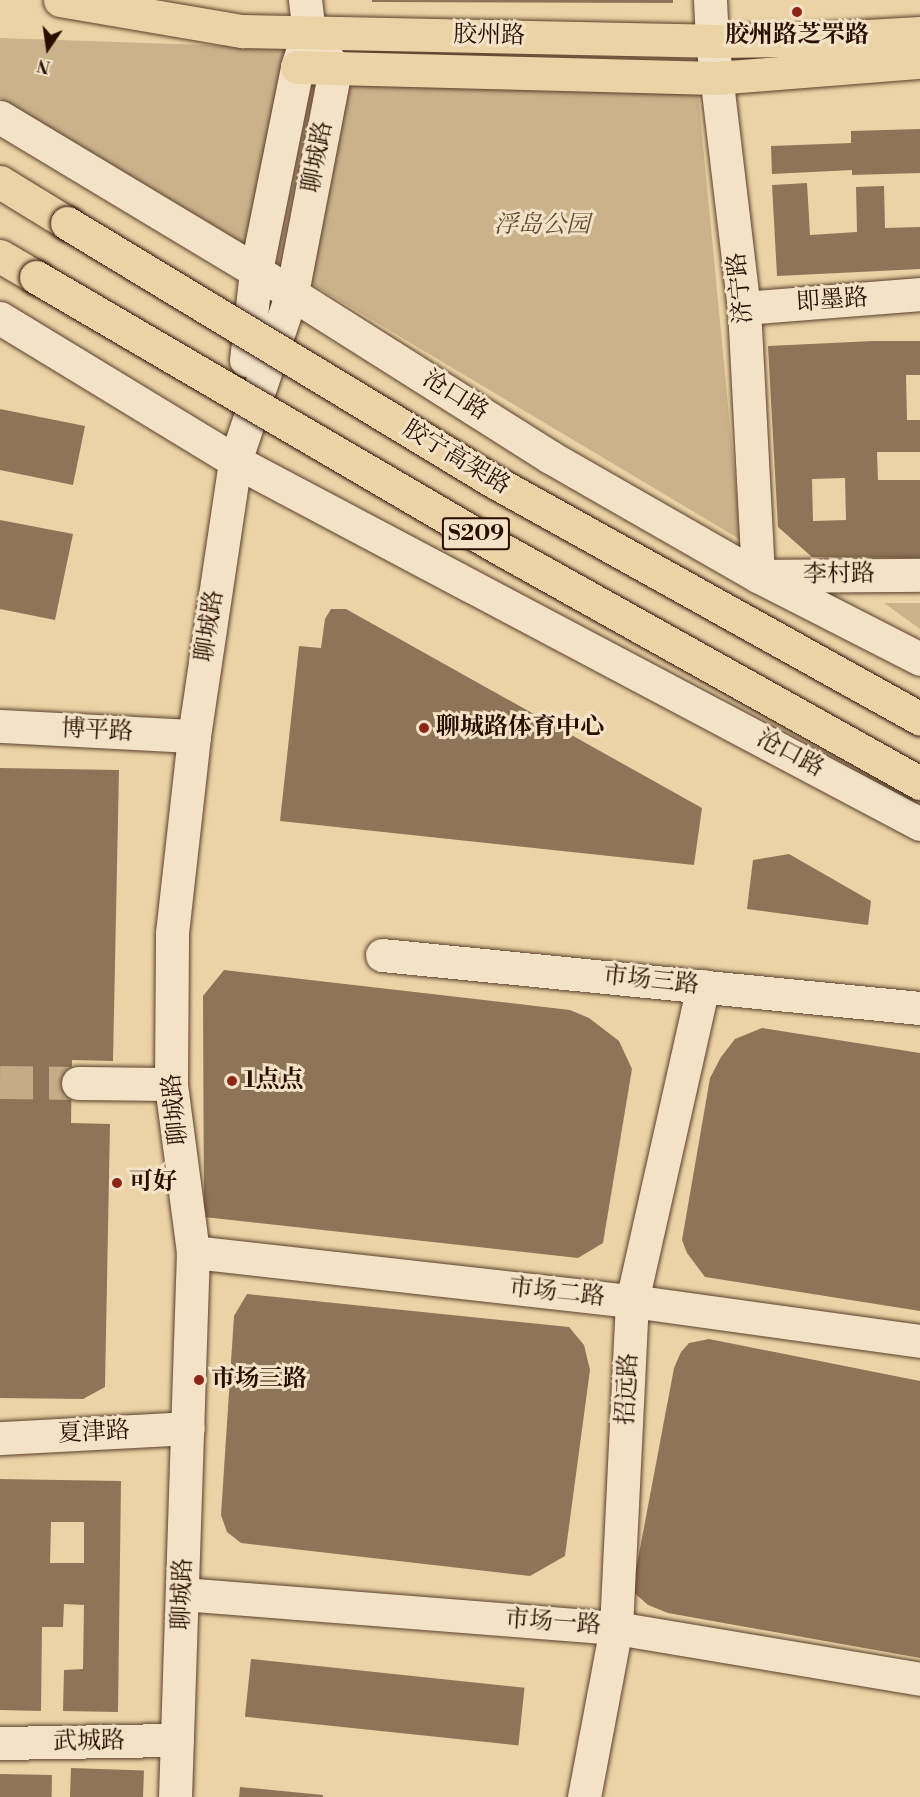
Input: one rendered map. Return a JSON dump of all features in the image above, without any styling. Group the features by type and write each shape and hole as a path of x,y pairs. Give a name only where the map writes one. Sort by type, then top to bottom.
{"main road":[{"name":"胶州路","path":"60,0 242,32 712,41 797,40 920,33"},
{"name":"胶州路","path":"297,67 716,78 920,62"},
{"name":"胶宁高架路","path":"0,182 486,477 920,719"},
{"name":"S209","path":"0,256 494,545 920,783"}],"street":[{"name":"聊城路","path":"175,1797 193,1252 171,1084 172,933 194,736 235,461 256,271 297,67 309,33 305,0"},
{"name":"济宁路","path":"710,0 716,78 744,308 758,576"},
{"name":"聊城路","path":"235,461 291,293 335,69 309,33"},
{"name":"沧口路","path":"0,117 256,271 550,457 758,576 920,659"},
{"name":"即墨路","path":"744,308 920,294"},
{"name":"沧口路","path":"0,318 235,461 920,824"},
{"name":"李村路","path":"758,576 920,574"},
{"name":"博平路","path":"0,726 194,736"},
{"name":"市场三路","path":"382,955 920,1008"},
{"name":"招远路","path":"584,1797 616,1628 632,1301 703,986"},
{"path":"78,1083 171,1084"},
{"name":"市场二路","path":"193,1252 632,1301 920,1341"},
{"name":"夏津路","path":"0,1438 188,1428"},
{"name":"市场一路","path":"183,1594 616,1628 920,1679"},
{"name":"武城路","path":"0,1743 177,1740"}],"green space":[{"name":"浮岛公园","path":"0,38 695,62 741,540 0,98"},
{"path":"884,603 920,603 920,629"}],"building":[{"path":"372,0 673,0 673,3 372,2"},
{"path":"920,129 920,173 852,175 852,170 772,174 771,146 851,143 851,131"},
{"path":"807,183 810,235 857,232 856,187 884,186 885,228 920,227 920,269 777,276 772,185"},
{"path":"920,341 920,375 906,375 907,420 920,420 920,452 877,452 878,480 920,480 920,558 812,557 778,527 768,346","holes":["845,478 846,520 813,521 812,479"]},
{"path":"0,409 85,426 73,485 0,470"},
{"path":"0,520 73,534 55,620 0,609"},
{"name":"聊城路体育中心","path":"331,609 346,609 702,808 694,865 280,821 299,646 321,648 325,619"},
{"path":"0,768 119,770 113,1061 72,1060 71,1123 110,1124 105,1387 83,1399 0,1398"},
{"path":"789,854 871,901 868,925 747,909 753,860"},
{"path":"224,970 570,1010 589,1018 619,1041 632,1069 603,1243 578,1258 204,1217 203,996"},
{"path":"762,1028 920,1053 920,1311 705,1277 687,1253 682,1240 710,1078 721,1057 735,1039"},
{"path":"247,1294 569,1327 584,1345 590,1370 565,1556 530,1576 241,1543 227,1532 221,1515 234,1316"},
{"path":"709,1339 920,1381 920,1658 668,1613 648,1605 632,1591 674,1368 681,1352 689,1343"},
{"path":"0,1479 121,1481 118,1712 63,1711 64,1670 83,1669 84,1605 64,1604 63,1627 42,1627 41,1711 0,1710","holes":["51,1522 84,1522 84,1563 50,1563"]},
{"path":"251,1659 524,1688 518,1745 245,1717"},
{"path":"71,1768 144,1771 143,1797 70,1797"},
{"path":"0,1774 52,1775 52,1797 0,1797"},
{"path":"240,1787 323,1795 323,1797 239,1797"}],"tunnel":[{"path":"0,1082 78,1083"}],"place":[{"name":"胶州路芝罘路","path":"797,12"},
{"name":"聊城路体育中心","path":"424,728"},
{"name":"1点点","path":"232,1081"},
{"name":"可好","path":"117,1183"},
{"name":"市场三路","path":"199,1380"}]}
